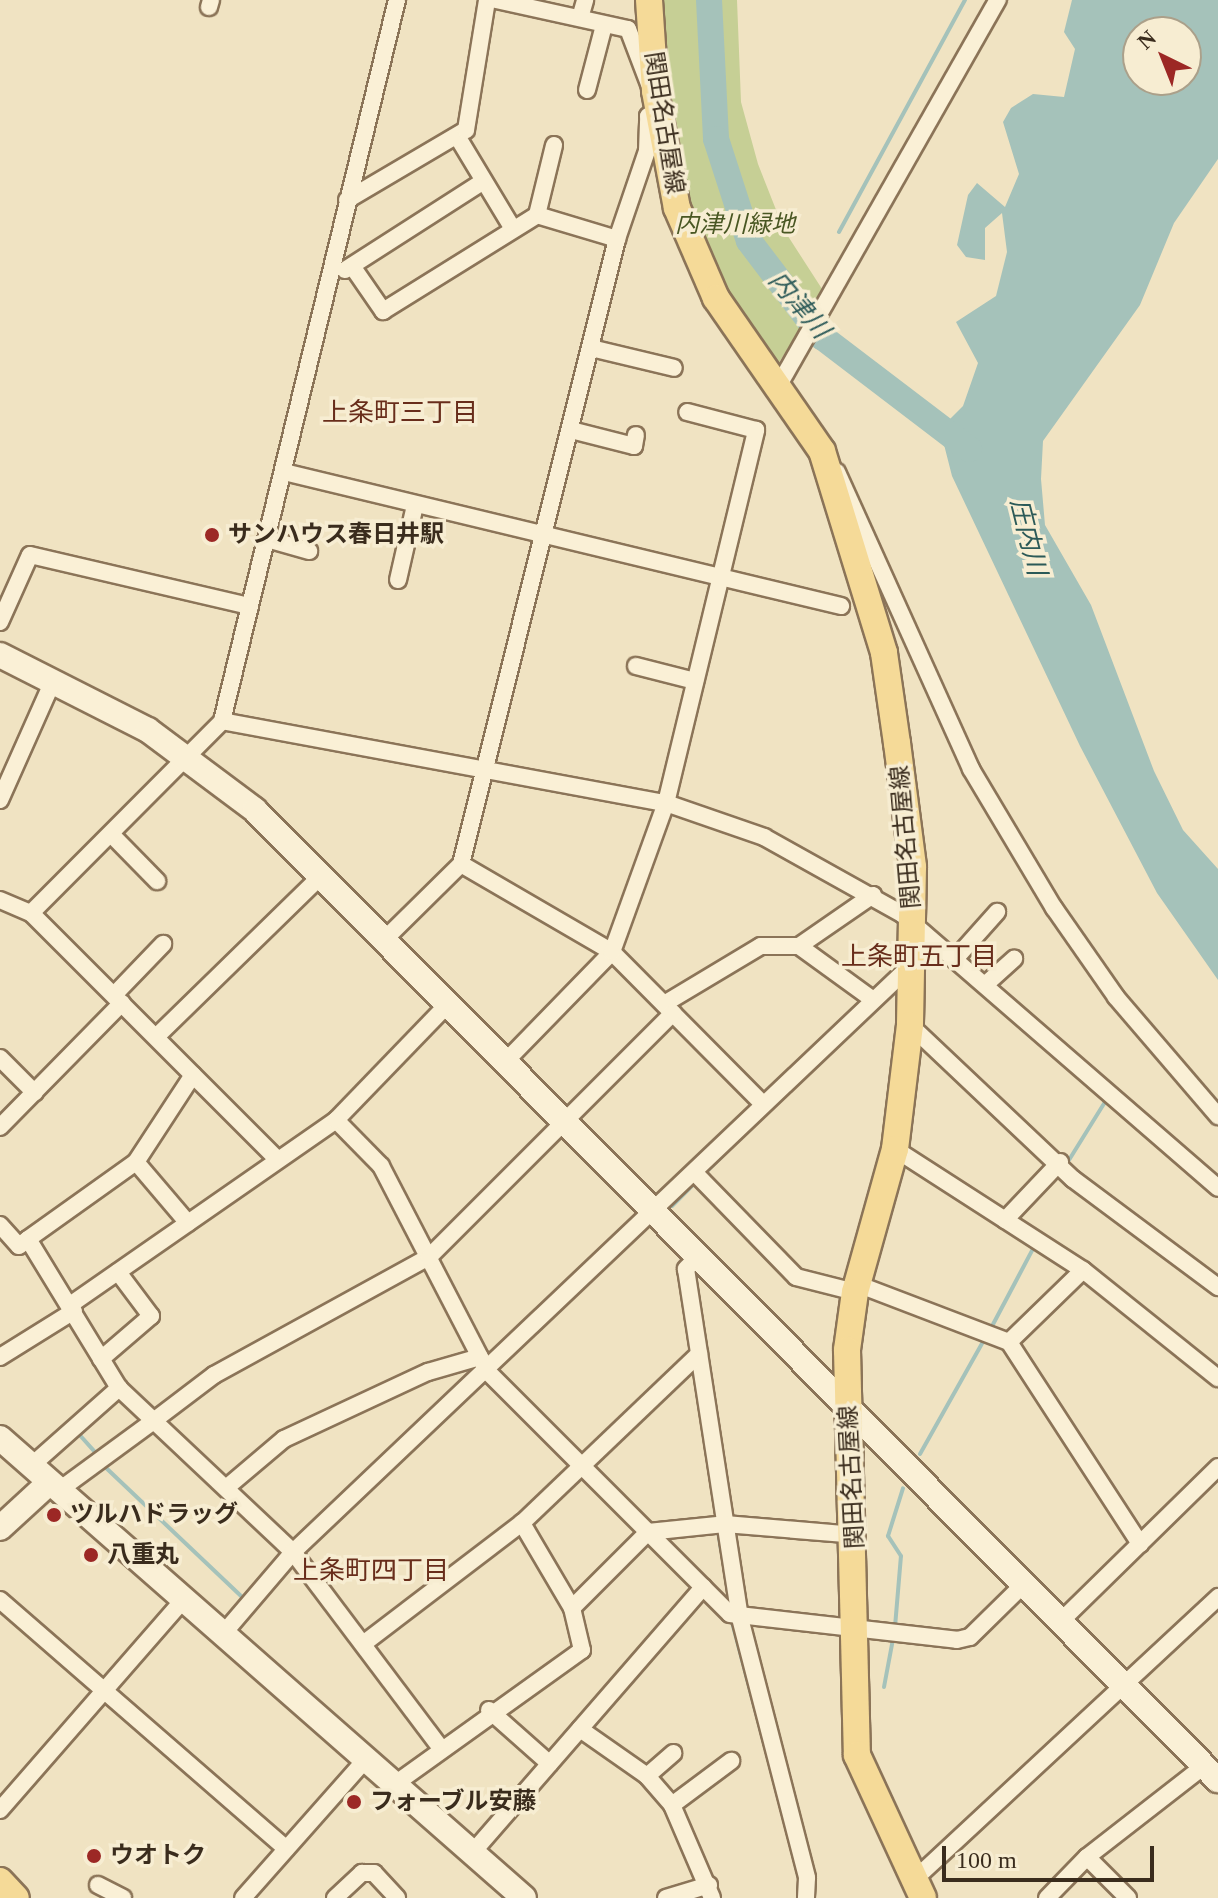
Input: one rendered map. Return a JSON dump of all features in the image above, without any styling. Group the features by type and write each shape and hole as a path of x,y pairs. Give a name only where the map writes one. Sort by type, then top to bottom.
{"main road":[{"name":"関田名古屋線","path":"649,0 657,100 670,180 698,264 780,383 822,451 884,653 914,925 910,1025 895,1149 856,1288 849,1407 858,1631 857,1755 920,1888"},
{"path":"0,1881 16,1898"}],"street":[{"path":"31,913 222,721 397,0"},
{"path":"347,200 466,130 487,0"},
{"path":"384,940 461,864 491,769 617,239 647,151 648,116 657,100 628,29 496,0"},
{"path":"580,18 585,0"},
{"path":"780,383 998,0"},
{"path":"587,90 604,25"},
{"path":"457,136 512,227"},
{"path":"537,215 554,145"},
{"path":"331,275 352,266 482,182"},
{"path":"352,266 383,311 512,227 537,215 617,239"},
{"path":"591,348 674,368"},
{"path":"505,1062 612,952 666,803 756,430 687,412"},
{"path":"571,430 634,446 636,435"},
{"path":"822,451 846,485 971,769 1054,908 1116,997 1218,1116"},
{"path":"284,472 841,606"},
{"path":"398,580 415,505"},
{"path":"267,539 309,551"},
{"path":"0,622 30,555 250,606"},
{"path":"0,655 188,756 320,877 1211,1773 1087,1857 1047,1898"},
{"path":"636,666 695,681"},
{"path":"0,800 53,681"},
{"path":"222,721 666,803 764,837 873,895 914,925 956,958 1218,1188"},
{"path":"111,834 157,881"},
{"path":"461,864 612,952 763,1104"},
{"path":"156,1037 320,877"},
{"path":"46,1480 154,1421 214,1375 429,1257 565,1123 669,1009 761,946 799,946 873,895"},
{"path":"0,900 31,913 278,1160"},
{"path":"956,958 997,912"},
{"path":"0,1127 35,1093 163,944"},
{"path":"799,946 872,999"},
{"path":"986,984 1014,959"},
{"path":"223,1634 293,1552 484,1364 657,1214 763,1104 910,966"},
{"path":"0,1357 336,1120 447,1005"},
{"path":"910,1025 1060,1162 1218,1287"},
{"path":"0,1058 35,1093"},
{"path":"0,1225 19,1246 136,1162 193,1075"},
{"path":"336,1120 381,1166 484,1364 580,1465 703,1587 740,1618 858,1631 970,1637 1024,1584"},
{"path":"895,1149 1083,1270 1218,1378"},
{"path":"136,1162 188,1223"},
{"path":"1005,1220 1060,1162"},
{"path":"695,1173 796,1277 856,1288 1009,1342 1140,1544"},
{"path":"28,1239 119,1388 293,1552 440,1747"},
{"path":"698,1256 686,1269 740,1618 807,1878 806,1898"},
{"path":"1009,1342 1083,1270"},
{"path":"101,1359 151,1316 118,1272"},
{"path":"363,1644 522,1523 699,1354"},
{"path":"226,1488 284,1439 428,1372 484,1364"},
{"path":"0,1528 46,1480 119,1388"},
{"path":"0,1438 524,1898"},
{"path":"1061,1621 1217,1469"},
{"path":"395,1784 489,1710 582,1650 572,1608 522,1523"},
{"path":"572,1608 648,1532 725,1524 855,1535"},
{"path":"473,1852 703,1587"},
{"path":"920,1888 1218,1597"},
{"path":"0,1810 184,1599"},
{"path":"0,1600 286,1849"},
{"path":"489,1710 550,1764"},
{"path":"580,1729 647,1776 672,1805 710,1892 666,1898"},
{"path":"647,1776 673,1753"},
{"path":"243,1898 367,1758"},
{"path":"672,1805 731,1761"},
{"path":"1087,1857 1128,1898"},
{"path":"335,1898 362,1873 374,1873 397,1898"},
{"path":"98,1885 123,1898"}],"green space":[{"name":"内津川緑地","path":"655,0 737,0 741,102 758,164 784,230 824,292 776,367 726,301 672,160"}],"water":[{"name":"庄内川","path":"1072,0 1218,0 1218,159 1174,223 1140,305 1043,441 1041,479 1045,525 1091,605 1154,771 1183,830 1218,869 1218,980 1157,893 1080,746 952,476 940,429 963,406 978,363 956,322 996,296 1007,252 1002,213 985,228 985,260 966,257 957,245 968,195 977,183 1005,207 1019,174 1003,122 1011,108 1033,94 1064,97 1075,49 1064,32"}],"waterway":[{"name":"内津川","path":"709,0 716,139 749,241 822,337 969,449"},
{"path":"839,232 965,0"},
{"path":"1069,1160 1105,1102"},
{"path":"703,1175 731,1147"},
{"path":"672,1206 695,1183"},
{"path":"990,1330 1034,1247"},
{"path":"920,1454 984,1340"},
{"path":"77,1432 98,1455"},
{"path":"103,1465 244,1599"},
{"path":"895,1627 901,1556 888,1536 903,1488"},
{"path":"718,1531 721,1550"},
{"path":"732,1622 765,1747"},
{"path":"884,1687 893,1639"}],"place":[{"name":"サンハウス春日井駅","path":"212,535"},
{"name":"ツルハドラッグ","path":"54,1515"},
{"name":"八重丸","path":"91,1555"},
{"name":"フォーブル安藤","path":"354,1802"},
{"name":"ウオトク","path":"94,1856"}],"district":[{"name":"上条町三丁目","path":"400,413"},
{"name":"上条町五丁目","path":"919,957"},
{"name":"上条町四丁目","path":"371,1571"}]}
